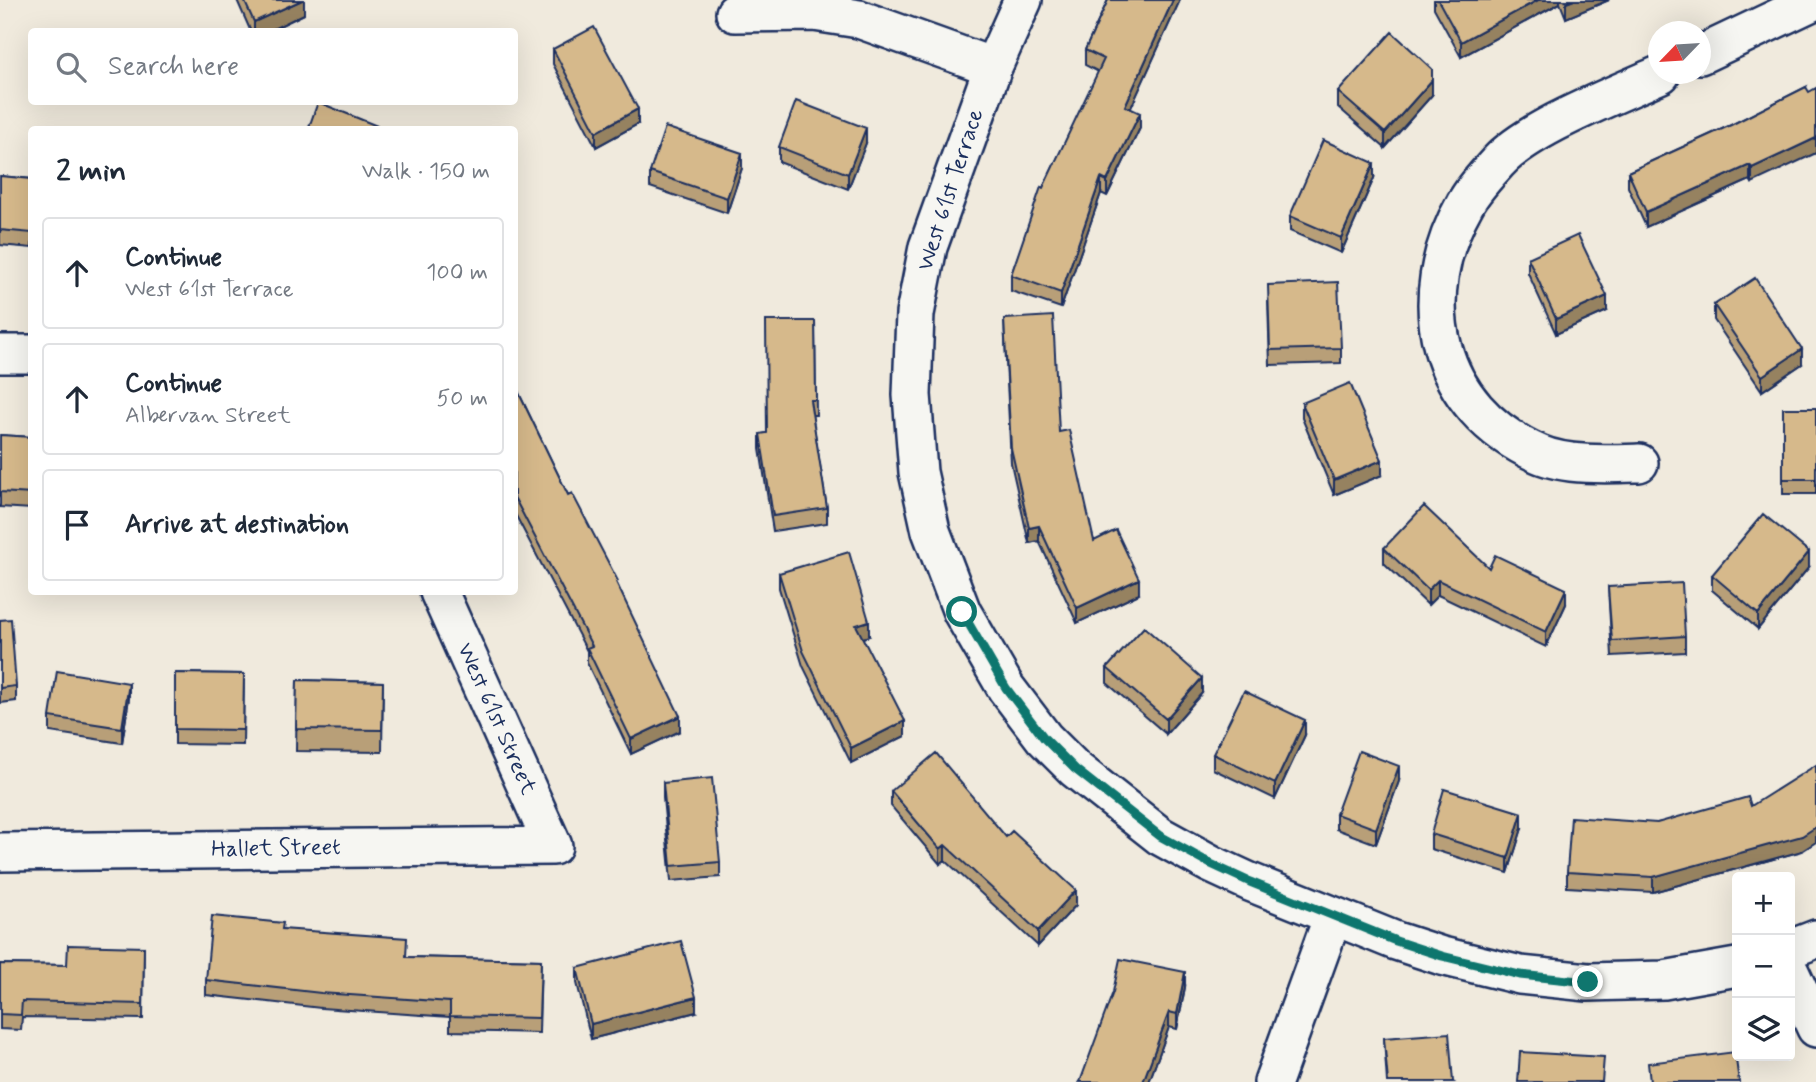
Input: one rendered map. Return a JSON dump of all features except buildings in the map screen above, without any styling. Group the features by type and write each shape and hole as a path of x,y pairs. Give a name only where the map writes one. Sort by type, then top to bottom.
{"street":[{"name":"West 61st Terrace","path":"1023,0 993,67 928,247 915,314 912,394 918,472 931,531 962,612 1006,688 1044,738 1075,769 1160,836 1221,869 1396,941 1442,956 1520,975 1588,982 1652,981 1732,968"},
{"path":"1711,50 1816,0"},
{"path":"735,13 814,12 859,19 993,67"},
{"path":"1639,463 1594,465 1541,455 1494,429 1464,394 1448,365 1437,328 1436,287 1448,240 1465,202 1500,160 1539,131 1648,80"},
{"path":"0,354 28,354"},
{"name":"West 61st Street","path":"440,595 553,846"},
{"name":"Hallet Street","path":"0,852 553,846"},
{"path":"1273,1082 1334,916"},
{"path":"1795,947 1816,939"},
{"path":"1795,983 1816,1028"}],"route":[{"path":"962,612 1006,688 1044,738 1075,769 1160,836 1250,882 1396,941 1442,956 1520,975 1588,982"}]}
